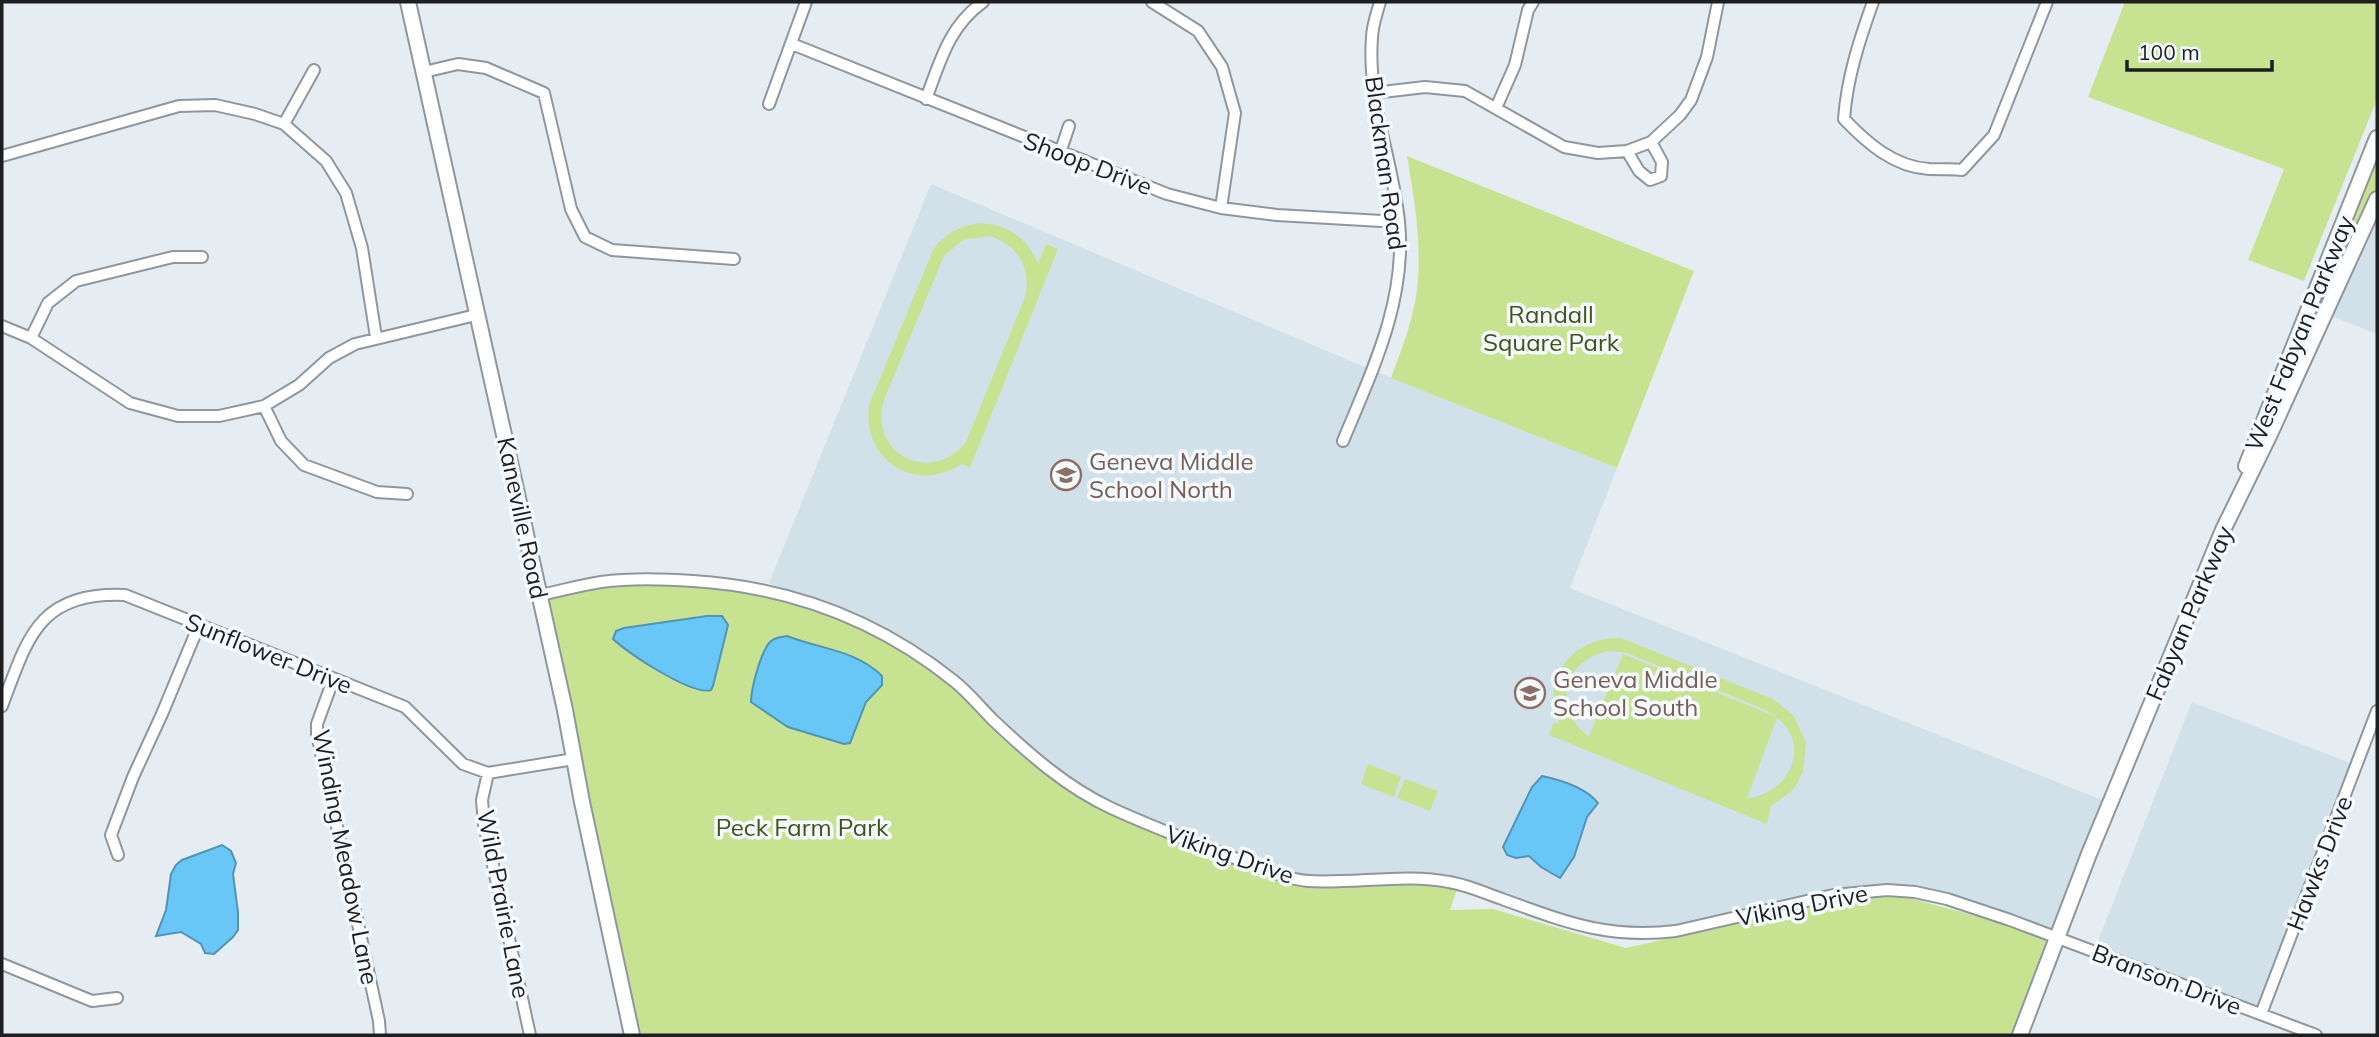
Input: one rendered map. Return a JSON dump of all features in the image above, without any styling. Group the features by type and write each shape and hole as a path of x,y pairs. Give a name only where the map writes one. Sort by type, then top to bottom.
{"main road":[{"name":"Kaneville Road","path":"408,2 458,221 476,315 541,595 632,1035"},
{"name":"West Fabyan Parkway","path":"2223,530 2255,440 2377,138"},
{"name":"Fabyan Parkway","path":"2020,1035 2089,854 2223,530 2377,199"}],"street":[{"path":"769,104 806,2"},
{"path":"926,99 949,38 973,9 983,2"},
{"path":"1152,2 1198,30 1222,67 1234,113 1221,208"},
{"name":"Blackman Road","path":"1343,441 1389,324 1397,288 1399,222 1374,93 1372,37 1380,2"},
{"path":"1496,108 1515,65 1528,10 1533,2"},
{"path":"1374,93 1425,87 1465,91 1564,147 1598,153 1627,150 1651,142 1680,115 1691,100 1707,57 1718,2"},
{"path":"1873,2 1855,53 1844,119 1870,146 1883,154 1927,169 1962,170 1994,135 2047,2"},
{"name":"Shoop Drive","path":"792,44 1167,194 1221,208 1277,215 1399,222"},
{"path":"424,72 458,64 486,68 544,93 571,209 585,237 612,250 734,259"},
{"path":"284,124 314,70"},
{"path":"2,156 179,106 215,105 284,124 326,161 346,193 362,248 376,337"},
{"path":"1060,153 1069,126"},
{"path":"1627,150 1639,171 1650,180 1661,176 1662,162 1651,142"},
{"path":"31,338 48,303 76,281 173,257 202,257"},
{"path":"2,326 31,338 130,403 178,416 219,416 264,405 299,385 329,358 355,344 476,315"},
{"path":"264,405 281,441 304,465 377,492 407,494"},
{"name":"Viking Drive","path":"541,595 602,582 661,579 723,583 766,590 831,610 869,625 901,642 956,682 1035,759 1107,806 1155,828 1293,879 1331,882 1449,881 1577,925 1602,931 1648,934 1676,931 1833,895 1859,891 1906,891 1947,899 2058,938"},
{"name":"Sunflower Drive","path":"2,706 25,644 54,610 74,599 99,594 125,595 405,708 463,764 488,773"},
{"path":"118,855 111,835 132,777 199,625"},
{"name":"Winding Meadow Lane","path":"333,680 317,724 317,734 380,1035"},
{"name":"Hawks Drive","path":"2261,1014 2377,711"},
{"path":"488,773 574,759"},
{"name":"Wild Prairie Lane","path":"488,773 482,800 484,824 530,1035"},
{"name":"Branson Drive","path":"2058,938 2316,1035"},
{"path":"2,964 92,1001 117,998"}],"shaded area":[{"path":"931,184 1365,367 1617,468 1570,588 2107,802 2055,931 1944,894 1908,888 1869,886 1844,889 1680,927 1628,931 1577,921 1456,876 1303,876 1253,861 1170,830 1109,802 1061,772 952,674 907,642 868,620 769,583"},
{"path":"2377,214 2377,334 2331,316"},
{"path":"2192,702 2353,764 2258,1009 2096,946"}],"green space":[{"path":"2125,2 2377,2 2377,99 2304,281 2248,260 2284,169 2088,97"},
{"path":"2377,150 2377,189 2264,434"},
{"name":"Randall Square Park","path":"1407,156 1694,271 1617,468 1391,378 1412,317 1418,279 1418,233"},
{"path":"972,224 999,226 1015,234 1028,247 1038,264 1046,244 1058,249 970,468 962,464 944,472 927,475 910,473 895,467 883,456 874,442 869,425 869,405 934,248 949,234","holes":["988,236 998,239 1020,258 1027,286 1025,297 966,442 952,455 936,462 920,462 906,458 894,449 885,436 881,419 884,400 944,256 963,240"]},
{"name":"Peck Farm Park","path":"661,579 766,590 868,625 956,682 1035,759 1107,806 1293,879 1459,884 1450,910 1493,909 1626,948 1883,891 2058,938 2019,1035 638,1035 540,595"},
{"path":"1621,638 1773,699 1794,716 1806,743 1803,772 1793,790 1771,806 1767,824 1549,735 1554,722 1560,724 1554,691 1557,676 1575,652 1604,639","holes":["1611,651 1627,653 1766,710 1777,717 1623,654 1589,736 1577,725 1570,712 1568,686 1583,663 1595,655","1777,718 1788,729 1793,741 1791,767 1774,788 1762,795 1747,798"]},
{"path":"1368,764 1401,777 1394,797 1361,784"},
{"path":"1405,779 1438,791 1430,811 1397,798"}],"water":[{"path":"722,616 728,625 711,690 690,687 676,680 632,654 613,639 616,631 624,628"},
{"path":"787,636 849,655 872,667 882,676 882,685 866,702 850,743 844,744 788,727 751,702 757,670 767,646 775,639"},
{"path":"1542,776 1580,789 1598,803 1587,817 1574,857 1560,878 1529,856 1516,858 1507,855 1503,847 1532,787"},
{"path":"222,845 231,851 236,863 233,874 238,930 233,937 214,954 205,953 201,944 181,932 156,936 166,910 171,874 176,865 182,860"}],"place":[{"name":"Geneva Middle School North","path":"1066,475"},
{"name":"Geneva Middle School South","path":"1530,693"}]}
